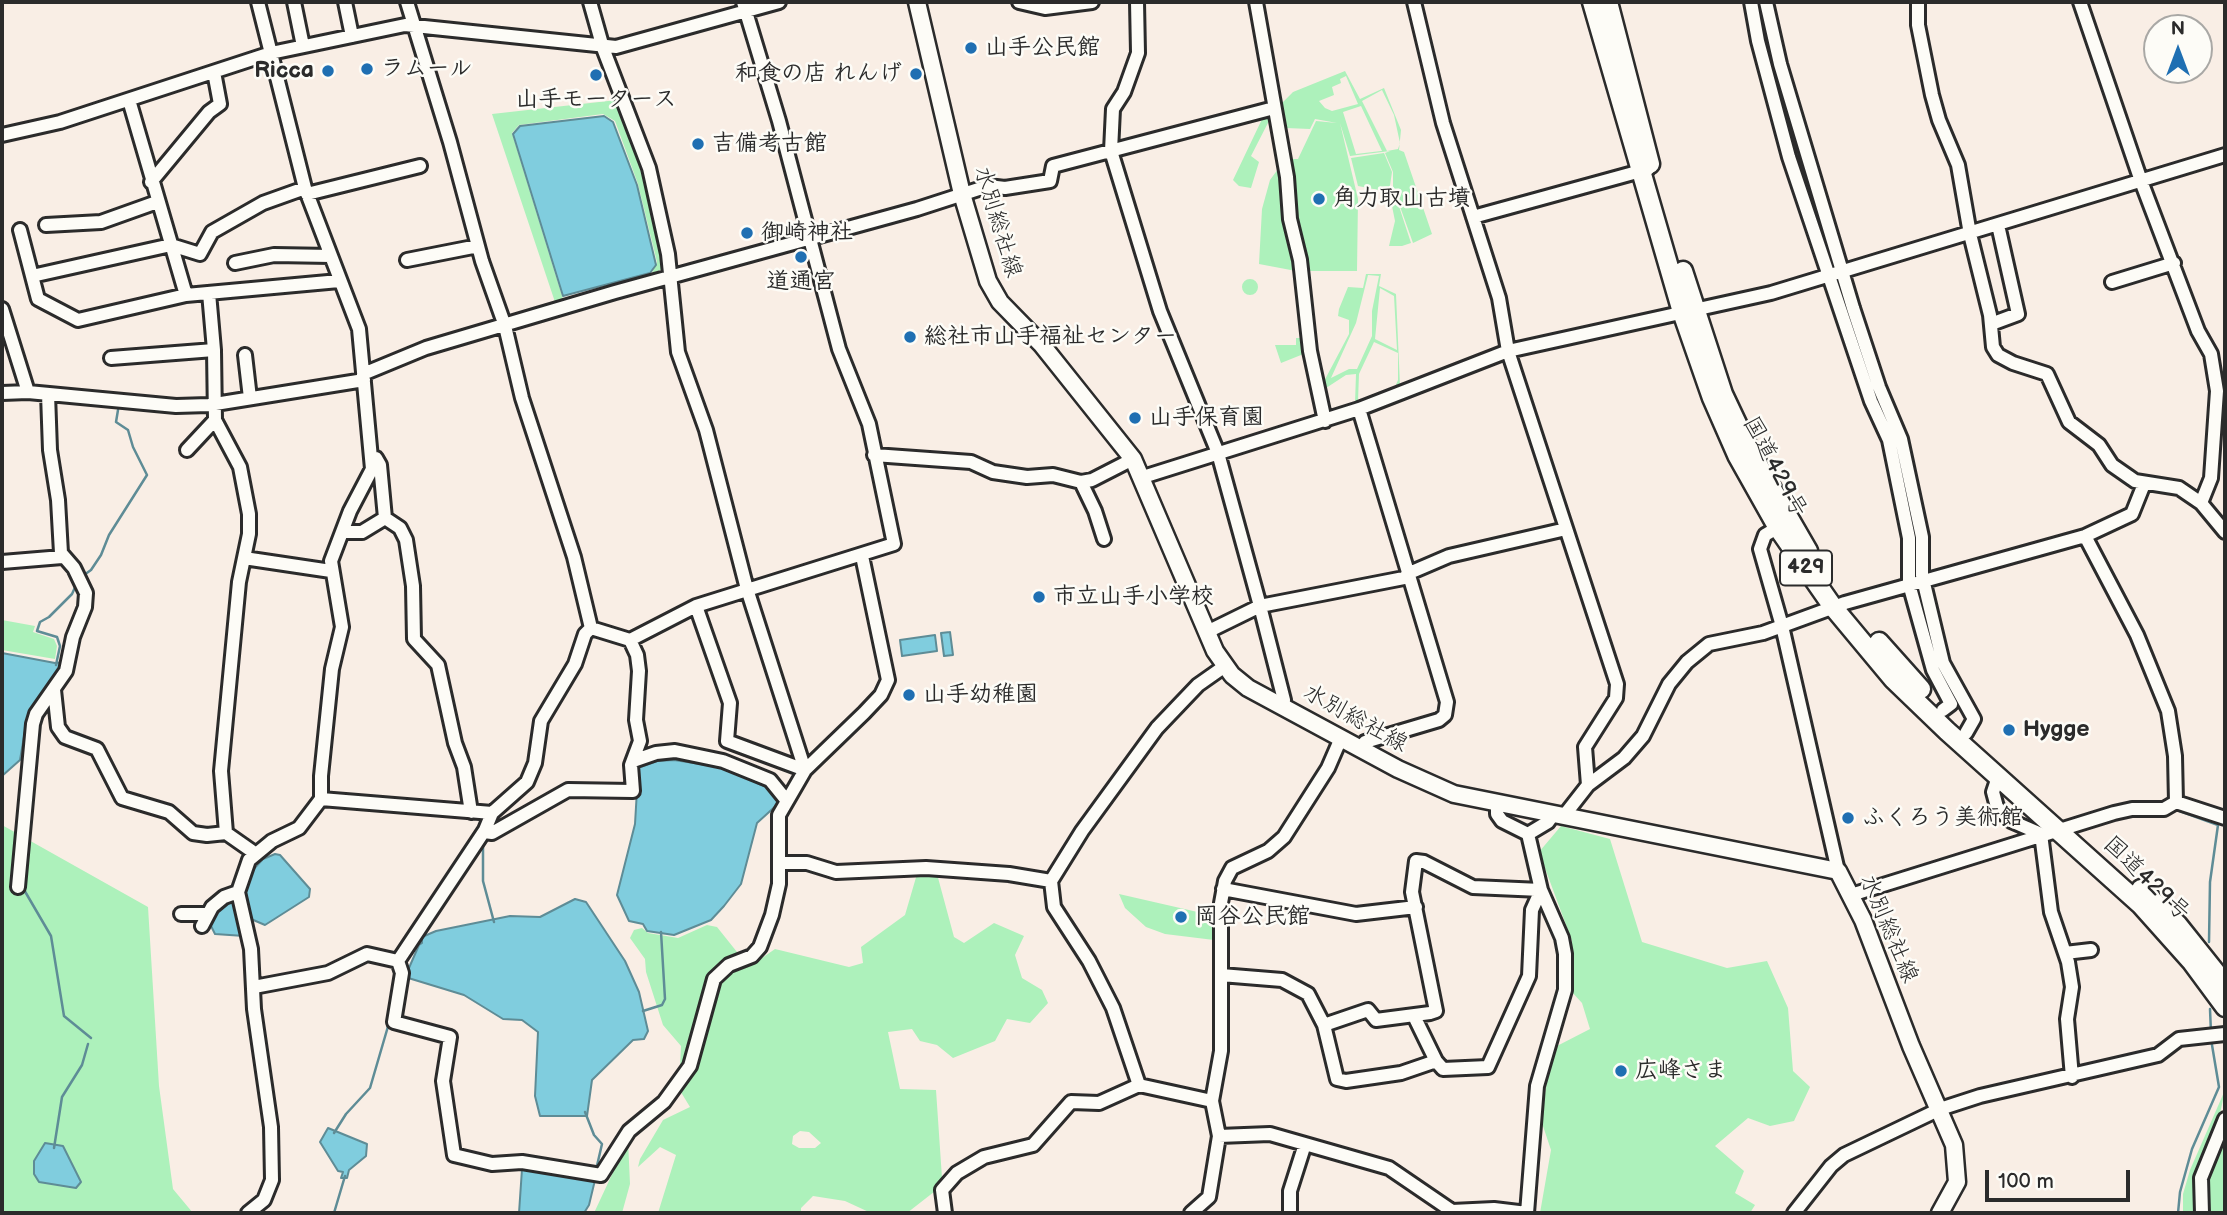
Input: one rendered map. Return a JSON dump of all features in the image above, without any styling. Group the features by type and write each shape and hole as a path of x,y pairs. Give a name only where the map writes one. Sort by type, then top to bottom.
{"highway":[{"name":"国道429号","path":"1592,2 1688,311 1783,524 1893,678 2057,831 2166,912 2221,982 2225,1007"},
{"name":"国道429号","path":"1608,2 1646,170"},
{"name":"国道429号","path":"1839,605 1966,733 2057,831"}],"main road":[{"name":"水別総社線","path":"917,2 962,194 988,281 1000,302 1042,345 1133,459 1143,477 1207,632 1225,666 1248,688 1438,788 1497,804 1838,871 1851,895 1954,1145 1957,1182 1941,1213"}],"street":[{"path":"248,1213 264,1200 272,1180 271,1127 264,1093 251,949 238,892 249,860 272,841 299,828 321,799 332,669 342,627 331,561 372,469 359,329 306,191 258,2"},
{"path":"294,2 303,46"},
{"path":"345,2 352,36"},
{"path":"407,2 478,246 505,326 522,398 574,557 591,628"},
{"path":"590,2 603,48 649,169 671,278 678,352 706,430 747,589 805,770"},
{"path":"2,135 60,122 271,53 415,25 603,48 626,45 745,7 779,2"},
{"path":"1018,2 1045,8 1092,2"},
{"path":"1137,2 1138,53 1124,92 1113,109 1111,151 1160,311 1218,453 1261,606 1284,700 1282,706"},
{"path":"1256,2 1287,177 1290,219 1301,267 1310,351 1325,421"},
{"path":"1414,2 1443,123 1499,298 1508,351 1618,690 1616,698 1586,747 1588,785"},
{"path":"1751,2 1758,41 1789,157 1901,439 1922,537 1917,582 1933,670 1951,704 1943,710"},
{"path":"1766,2 1836,275"},
{"path":"1918,2 1919,25 1933,95 1939,120 1958,165 1969,234 1991,324 1993,347 1998,355 2047,374 2069,422 2099,445 2112,464 2127,476 2144,484 2179,488 2201,503 2225,532"},
{"path":"2080,2 2141,181 2175,263 2198,331 2211,354 2221,391 2211,478 2201,503"},
{"path":"591,628 630,640 696,606 894,544 869,424 839,349 745,7"},
{"path":"151,182 209,112 220,104 214,72"},
{"path":"129,100 186,295"},
{"path":"2,393 28,392 146,406 216,404 364,377 426,348 988,186 1004,188 1050,181 1053,166 1275,108"},
{"path":"1143,477 1325,421 1508,351 1836,275 2225,155"},
{"path":"32,276 171,245 200,254 212,232 263,203 420,166"},
{"path":"1473,217 1646,170"},
{"path":"46,225 101,222 157,202"},
{"path":"1991,324 2018,314 1998,225"},
{"path":"20,230 38,299 78,320 186,295 339,281"},
{"path":"407,260 478,246"},
{"path":"235,263 274,255 331,256"},
{"path":"2112,282 2175,263"},
{"path":"209,293 214,350 215,421 240,467 246,492 249,534 239,582 221,771 226,832"},
{"path":"2,309 28,392"},
{"path":"111,358 214,350"},
{"path":"245,355 250,398"},
{"path":"19,887 33,724 36,714 66,671 73,637 85,607 86,593 74,568 62,557 50,450 48,394"},
{"path":"1359,409 1447,709 1438,720 1365,742 1360,748"},
{"path":"187,450 215,421"},
{"path":"371,452 380,466 385,518"},
{"path":"874,455 971,462 993,472 1027,477 1053,475 1081,482 1092,480 1133,459"},
{"path":"1081,482 1092,503 1104,539"},
{"path":"1528,834 1558,816 1588,785 1624,758 1643,736 1668,684 1703,648 1782,626 1839,605 1917,582 2085,536 2132,514 2144,484"},
{"path":"342,532 362,532 385,518"},
{"path":"385,518 400,528 406,540 413,586 414,639 438,665 455,743 467,779 471,812"},
{"path":"1783,524 1765,535 1759,544 1782,626 1838,871"},
{"path":"1207,632 1261,606 1408,575 1449,556 1566,528"},
{"path":"2085,536 2137,635 2168,711 2175,756 2170,805"},
{"path":"398,961 402,973 394,1022 450,1037 443,1080 454,1155 492,1164 522,1163 601,1175 629,1130 664,1102 690,1066 714,979 729,965 752,956 763,939 772,915 781,863 777,822 787,801 805,770 881,695 888,680 862,556"},
{"path":"2,562 62,557"},
{"path":"244,558 331,571"},
{"path":"1917,582 1943,663 1975,719 1966,733"},
{"path":"696,606 730,703 727,741 805,770"},
{"path":"398,961 484,832 492,813 527,782 536,763 539,730 546,709 567,678 585,634 591,628"},
{"path":"484,832 492,833 568,790 633,791 633,761 640,741 636,720 639,671 637,655 630,640"},
{"path":"1139,1085 1113,1008 1093,968 1054,907 1051,881 1082,831 1157,728 1198,685 1225,666"},
{"path":"54,690 58,727 65,737 97,749 122,798 169,812 193,833 207,835 226,832 256,854"},
{"path":"1191,1213 1209,1197 1218,1138 1212,1101 1221,1051 1223,889 1232,868 1268,851 1284,837 1328,768 1341,738"},
{"path":"633,761 656,753 675,751 723,761 770,780 787,801"},
{"path":"1998,777 1993,792 1997,807 2011,821 2057,831"},
{"path":"321,799 492,813"},
{"path":"1497,804 1502,821 1528,834"},
{"path":"1851,895 1920,876 2125,810 2170,805 2225,818"},
{"path":"2057,831 2050,912 2072,987 2067,1019 2072,1077"},
{"path":"1218,1138 1270,1134 1389,1168 1452,1211 1494,1209 1527,1213 1537,1086 1566,976 1562,938 1541,890 1528,834"},
{"path":"1324,1025 1368,1010 1376,1020 1436,1011 1412,892 1414,866 1419,860 1473,887 1541,890"},
{"path":"781,863 807,863 836,872 926,868 1009,874 1051,881"},
{"path":"1223,889 1356,914 1416,907"},
{"path":"1414,1016 1436,1061 1443,1069 1488,1067 1498,1051 1529,976 1532,910 1541,890"},
{"path":"181,914 204,920 224,897 238,892"},
{"path":"2064,953 2091,950"},
{"path":"254,987 328,974 367,954 398,961"},
{"path":"1221,975 1282,980 1308,994 1324,1025 1337,1079 1360,1081 1436,1061"},
{"path":"1794,1213 1831,1166 1844,1154 1940,1109 1980,1096 2072,1077 2158,1055 2179,1039 2216,1035"},
{"path":"946,1213 942,1190 957,1173 984,1157 1033,1145 1066,1104 1099,1103 1139,1085 1212,1101"},
{"path":"2202,1213 2201,1178 2225,1119"},
{"path":"1290,1213 1290,1191 1305,1144"}],"green space":[{"path":"1345,71 1360,99 1384,88 1401,130 1400,142 1394,115 1382,90 1362,101 1387,151 1398,149 1400,144 1399,150 1404,152 1432,234 1413,243 1393,187 1393,172 1385,153 1390,151 1350,156 1340,123 1358,199 1357,271 1296,271 1259,264 1262,209 1270,180 1288,159 1298,159 1316,121 1337,123 1315,119 1310,129 1286,128 1280,105 1293,92","holes":["1346,76 1358,104 1332,111 1325,108 1319,101 1334,95 1332,87 1341,83 1340,79","1361,106 1382,151 1356,154 1343,112"]},
{"path":"617,100 645,179 663,269 652,273 657,262 638,184 615,121 603,114 519,125 512,133 563,299 555,302 492,114"},
{"path":"1264,115 1271,117 1251,156 1259,162 1251,188 1239,186 1233,180"},
{"path":"1384,153 1392,172 1389,192 1358,186 1351,158"},
{"path":"1394,191 1411,243 1402,246 1389,246 1395,221 1391,201 1391,193"},
{"path":"1366,274 1381,274 1379,286 1396,294 1400,386 1327,414 1355,403 1356,374 1346,375 1323,390 1325,405 1321,387 1349,334 1349,320 1338,316 1348,287 1363,288","holes":["1368,275 1379,276 1372,311 1372,336 1357,369 1349,369 1331,378 1356,323","1380,288 1394,296 1397,350 1375,339","1374,342 1398,353 1398,380 1395,387 1358,401 1359,374"]},
{"path":"1250,279 1256,281 1256,293 1250,295 1244,293 1242,287 1244,281"},
{"path":"1296,338 1305,338 1306,353 1281,363 1275,345 1296,345"},
{"path":"2,620 35,626 33,632 54,639 57,646 55,659 2,650"},
{"path":"2,825 148,907 159,1086 173,1189 193,1213 2,1213"},
{"path":"1561,826 1610,839 1642,942 1727,968 1767,961 1788,1008 1793,1071 1810,1087 1794,1121 1770,1126 1748,1118 1715,1146 1744,1171 1735,1193 1755,1205 1750,1213 1540,1213 1551,1150 1541,1120 1549,1068 1555,1047 1590,1029 1582,1003 1570,990 1572,941 1539,852"},
{"path":"917,874 937,874 954,937 964,943 994,923 1024,936 1015,955 1022,978 1042,990 1048,1003 1030,1023 1007,1019 995,1041 953,1058 937,1045 920,1041 912,1029 888,1032 900,1089 936,1090 942,1178 939,1188 907,1213 871,1213 845,1201 813,1196 801,1208 801,1213 658,1213 676,1155 660,1147 638,1167 640,1159 663,1120 690,1107 679,1089 681,1046 663,1025 646,972 645,959 630,938 634,930 642,928 648,933 678,938 707,925 717,927 749,967 775,949 849,967 863,963 861,947 905,915","holes":["800,1131 809,1132 821,1143 815,1148 799,1148 792,1144 793,1136"]},
{"path":"1119,894 1215,916 1214,940 1165,934 1146,927 1125,908"},
{"path":"2225,1090 2217,1128 2196,1179 2196,1213 2183,1213 2183,1194 2190,1170"},
{"path":"2225,1132 2225,1213 2206,1213 2206,1179"},
{"path":"628,1140 630,1184 622,1213 594,1213"}],"water":[{"path":"604,116 613,122 637,185 656,265 650,273 563,296 513,134 520,126"},
{"path":"950,632 953,655 944,656 941,633"},
{"path":"935,635 937,651 902,656 900,640"},
{"path":"2,653 55,663 64,662 27,719 20,760 2,776"},
{"path":"674,760 714,766 739,774 768,788 779,803 757,823 741,884 724,906 711,920 674,935 647,931 643,924 629,921 617,895 635,824 638,773 635,769 657,761"},
{"path":"275,854 280,855 310,889 309,897 265,925 251,919 245,888 249,874 263,859"},
{"path":"575,899 586,902 625,961 639,992 648,1031 644,1039 633,1040 592,1080 587,1116 540,1116 535,1096 538,1032 522,1020 503,1019 464,995 405,977 422,943 422,937 436,931 510,916 540,917"},
{"path":"232,900 244,936 215,934 210,924 220,905"},
{"path":"328,1128 367,1144 366,1156 349,1170 347,1178 341,1178 343,1172 338,1171 320,1142"},
{"path":"45,1143 63,1146 81,1182 76,1188 39,1182 34,1174 34,1161"},
{"path":"522,1169 595,1180 589,1205 584,1213 519,1213"}],"waterway":[{"path":"1759,2 1798,160 1834,270"},
{"path":"1836,276 1843,296"},
{"path":"84,575 101,555 109,535 147,475 128,430 116,422 118,410"},
{"path":"1906,492 1911,513"},
{"path":"56,665 60,646 57,637 37,631 40,622 49,617 72,594 77,583"},
{"path":"1919,589 1930,637"},
{"path":"1945,679 1959,704"},
{"path":"2001,798 2008,810"},
{"path":"2096,813 2130,802 2147,803"},
{"path":"2174,809 2218,825 2210,882 2209,942"},
{"path":"483,845 483,881 494,922"},
{"path":"23,888 51,936 64,1016 91,1038"},
{"path":"643,1011 662,1005 665,999 661,932"},
{"path":"2210,1009 2211,1033"},
{"path":"334,1133 346,1114 370,1088 389,1023"},
{"path":"2178,1213 2180,1192 2192,1149 2219,1087 2211,1039"},
{"path":"54,1148 62,1097 82,1065 88,1044"},
{"path":"585,1112 594,1135 602,1144 596,1170"},
{"path":"334,1213 345,1176"}],"place":[{"name":"山手公民館","path":"971,48"},
{"name":"ラムール","path":"367,69"},
{"name":"Ricca","path":"328,71"},
{"name":"和食の店 れんげ","path":"916,74"},
{"name":"山手モータース","path":"596,75"},
{"name":"吉備考古館","path":"698,144"},
{"name":"角力取山古墳","path":"1319,199"},
{"name":"御崎神社","path":"747,233"},
{"name":"道通宮","path":"801,257"},
{"name":"総社市山手福祉センター","path":"910,337"},
{"name":"山手保育園","path":"1135,418"},
{"name":"市立山手小学校","path":"1039,597"},
{"name":"山手幼稚園","path":"909,695"},
{"name":"Hygge","path":"2009,730"},
{"name":"ふくろう美術館","path":"1848,818"},
{"name":"岡谷公民館","path":"1181,917"},
{"name":"広峰さま","path":"1621,1071"}]}
